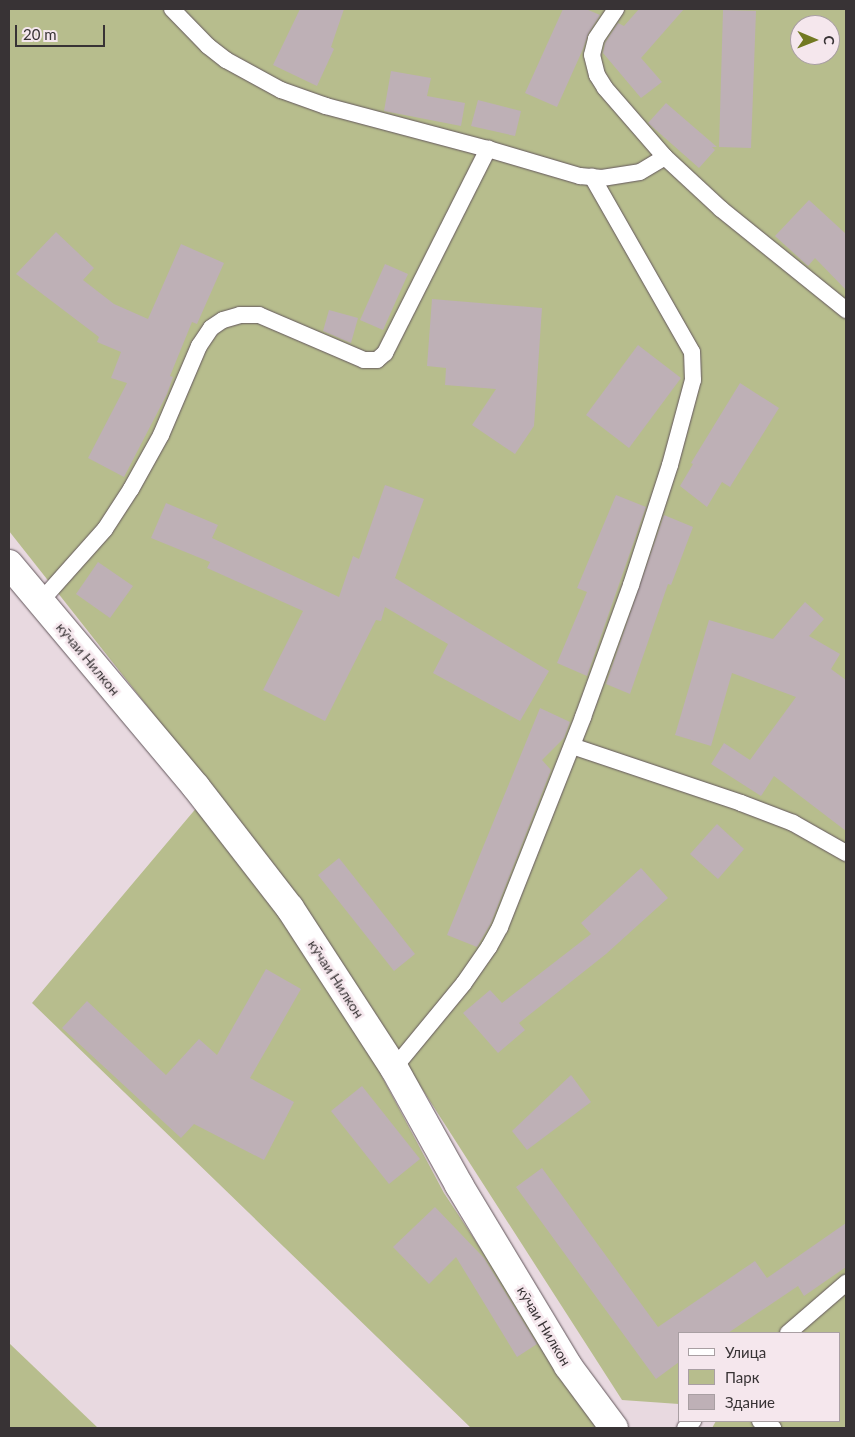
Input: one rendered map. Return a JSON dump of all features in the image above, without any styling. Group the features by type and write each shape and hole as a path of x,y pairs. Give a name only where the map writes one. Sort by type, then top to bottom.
{"street":[{"name":"кӯчаи Нилкон","path":"9,564 196,787 290,908 394,1068 459,1185 568,1366 614,1428"}],"lane":[{"path":"172,9 208,46 226,60 281,90 326,106 592,177 612,177 640,172 665,157"},
{"path":"616,9 596,39 592,55 593,66 605,88 665,157 721,209 846,310"},
{"path":"40,602 105,529 131,489 161,435 199,346 211,328 231,318 259,315 364,360 378,360 384,354 488,150"},
{"path":"394,1068 464,983 489,948 500,927 572,746 631,585 670,465 688,399 693,369 692,352 592,177"},
{"path":"572,746 775,816 825,839 846,853"},
{"path":"789,1332 846,1283"},
{"path":"762,1422 773,1428"}],"green space":[{"path":"9,9 846,9 846,1428 712,1428 715,1422 840,1422 840,1332 678,1332 678,1404 622,1400 304,905 9,531"},
{"path":"198,806 338,994 444,1193 564,1375 604,1428 471,1428 32,1003"},
{"path":"9,1343 98,1428 9,1428"}],"building":[{"path":"300,9 344,9 331,47 334,49 317,86 273,65"},
{"path":"563,9 586,9 600,15 588,34 557,107 525,93"},
{"path":"639,9 684,9 641,58 662,82 641,98 603,53 605,43 618,23 624,26"},
{"path":"723,10 756,11 751,148 719,147"},
{"path":"391,71 431,78 427,96 465,103 461,126 384,111"},
{"path":"478,100 521,111 515,136 471,126"},
{"path":"666,103 717,147 712,147 715,150 699,168 648,123"},
{"path":"809,200 846,234 846,290 815,258 808,266 775,236"},
{"path":"56,232 94,268 83,280 114,304 148,319 181,244 224,263 197,324 192,322 170,376 173,377 167,394 124,477 88,458 127,383 111,378 121,352 97,342 99,337 16,274"},
{"path":"385,264 408,274 383,330 360,320"},
{"path":"432,299 542,308 534,426 515,454 472,425 496,389 445,385 446,368 427,366"},
{"path":"329,310 358,318 351,343 323,331"},
{"path":"638,345 681,378 629,448 586,415"},
{"path":"740,383 779,408 730,487 722,482 707,507 680,486 693,464 691,463"},
{"path":"385,485 424,499 395,578 549,671 520,721 433,673 448,644 385,607 381,621 376,620 325,721 263,690 303,611 207,568 210,562 151,538 166,503 218,525 212,538 339,597 353,556 359,559"},
{"path":"616,495 646,507 587,676 557,663 587,592 577,588"},
{"path":"664,515 693,527 671,585 668,584 630,694 606,684"},
{"path":"98,562 133,586 110,618 76,594"},
{"path":"805,602 824,619 809,636 840,654 831,669 846,680 846,831 774,776 761,796 711,764 724,743 750,760 796,697 732,673 711,746 675,735 709,620 773,639"},
{"path":"540,708 570,722 564,738 542,760 551,770 491,923 477,947 447,935"},
{"path":"717,824 744,849 718,879 690,854"},
{"path":"339,858 415,954 394,971 318,875"},
{"path":"641,868 668,898 606,954 519,1023 525,1030 498,1053 463,1013 490,990 502,1003 591,934 581,923"},
{"path":"266,969 301,989 250,1078 294,1102 264,1160 194,1124 181,1138 62,1028 87,1001 166,1075 199,1039 217,1055"},
{"path":"571,1075 591,1102 527,1150 512,1131"},
{"path":"362,1086 420,1159 389,1184 331,1111"},
{"path":"542,1168 658,1327 755,1261 767,1278 846,1223 846,1267 804,1296 798,1286 729,1332 678,1332 678,1363 656,1379 516,1187"},
{"path":"435,1207 484,1258 537,1344 517,1357 456,1257 429,1284 393,1247"}]}
